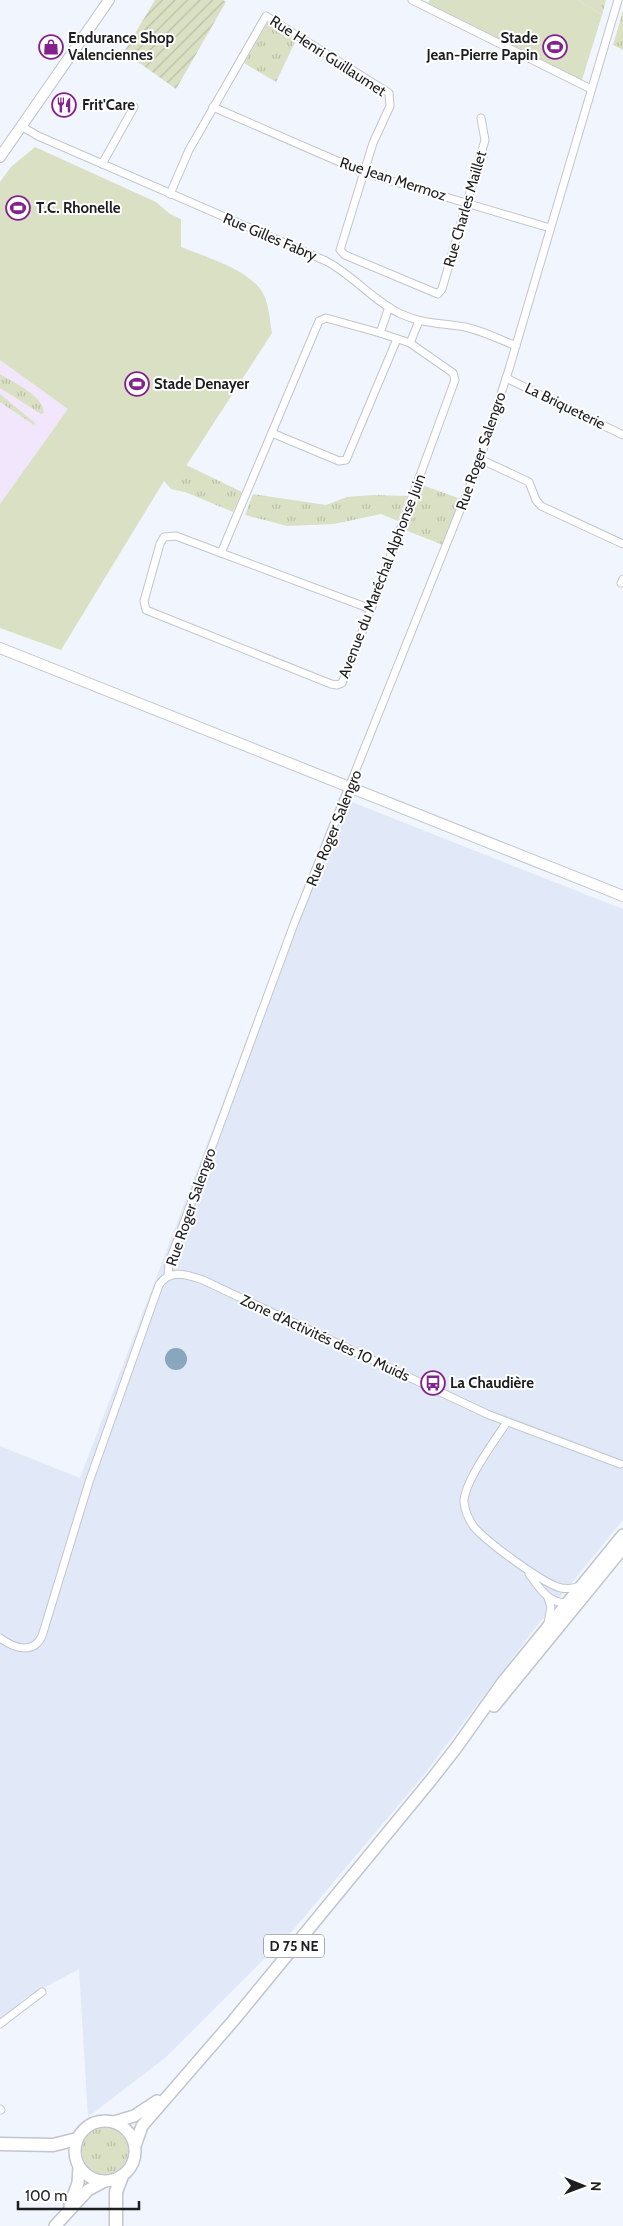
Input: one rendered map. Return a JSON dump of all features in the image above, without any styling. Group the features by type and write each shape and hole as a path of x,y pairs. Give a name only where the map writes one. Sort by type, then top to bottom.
{"highway":[{"path":"0,2144 53,2145 77,2139"},
{"path":"116,2226 116,2192 122,2176"}],"main road":[{"path":"0,157 108,0"},
{"path":"0,648 623,896"},
{"name":"D 75 NE","path":"135,2146 142,2126 172,2089 233,2021 428,1783 456,1748 498,1688 623,1534"},
{"name":"D 75 NE","path":"456,1748 475,1729 623,1548"},
{"name":"D 75 NE","path":"114,2122 139,2114 172,2089"},
{"path":"55,2226 88,2190 103,2182 122,2176 133,2163 135,2146 127,2131 114,2122 103,2121 92,2124 83,2130 77,2139 74,2152 79,2167 77,2188 66,2213"},
{"path":"79,2167 90,2178 103,2182"}],"street":[{"path":"412,0 591,89"},
{"name":"Rue Roger Salengro","path":"0,1638 20,1648 33,1647 40,1640 46,1627 83,1500 158,1288 162,1280 168,1276 169,1263 281,959 480,459 516,346 618,0"},
{"name":"Rue Henri Guillaumet","path":"170,194 189,150 266,16 389,93 390,106 373,143 364,173"},
{"path":"102,164 134,107"},
{"name":"Rue Jean Mermoz","path":"213,107 364,173 550,228"},
{"name":"Rue Charles Maillet","path":"364,173 350,225 341,245 341,252 434,294 440,293 485,140 481,118"},
{"name":"Rue Gilles Fabry","path":"22,126 34,134 330,263 388,307 419,321 469,328 516,346"},
{"path":"371,609 221,553 319,321 326,318 380,333 388,307"},
{"path":"410,344 419,321"},
{"name":"Avenue du Maréchal Alphonse Juin","path":"221,553 176,536 164,537 160,544 144,601 146,610 334,685 340,684 345,678 455,380 453,373 410,344 380,333"},
{"path":"272,434 339,461 346,460 397,338"},
{"name":"La Briqueterie","path":"506,378 623,435"},
{"path":"480,459 529,482 536,500 541,506 623,544"},
{"name":"Zone d'Activités des 10 Muids","path":"168,1276 185,1275 203,1280 507,1422 620,1464"},
{"path":"507,1422 470,1482 466,1494 465,1507 467,1515 477,1530 528,1571 555,1586 563,1594 567,1604 567,1617"},
{"path":"528,1571 548,1597 558,1603 567,1604 583,1598"},
{"path":"555,1586 572,1588 583,1583"},
{"path":"544,1633 550,1614 548,1597"},
{"path":"0,2024 42,1992"}],"shaded area":[{"path":"0,360 69,409 0,504"},
{"path":"339,797 623,909 623,1520 536,1627 423,1776 294,1929 165,2058 88,2117 79,1969 25,1998 0,2021 0,1446 80,1478"}],"green space":[{"path":"155,0 223,0 226,2 176,89 124,52"},
{"name":"Stade Jean-Pierre Papin","path":"430,0 578,0 602,15 582,80 428,3"},
{"path":"578,0 606,0 602,15"},
{"path":"623,11 623,50 613,45"},
{"path":"268,22 296,40 276,82 244,63"},
{"name":"Stade Denayer","path":"35,147 156,202 170,214 181,219 181,247 239,271 258,286 266,299 272,333 171,489 164,481 61,650 0,628 0,504 68,409 0,360 0,182 11,167"},
{"path":"0,374 33,395 39,401 44,413 41,414 0,388"},
{"path":"0,394 35,423 34,425 0,402"},
{"path":"186,465 242,492 233,512 185,492 171,489"},
{"path":"422,485 461,499 443,545 405,530"},
{"path":"253,494 326,505 347,497 373,495 407,496 398,521 381,514 334,524 287,526 245,515"},
{"path":"110,2128 122,2134 127,2142 127,2160 122,2168 114,2173 100,2174 88,2168 83,2160 82,2146 88,2134 96,2129"}],"water":[{"path":"176,1348 184,1351 187,1359 184,1367 176,1370 168,1367 165,1359 168,1351"}],"place":[{"name":"Endurance Shop Valenciennes","path":"51,47"},
{"name":"Stade Jean-Pierre Papin","path":"555,47"},
{"name":"Frit'Care","path":"64,105"},
{"name":"T.C. Rhonelle","path":"18,208"},
{"name":"Stade Denayer","path":"137,384"},
{"name":"La Chaudière","path":"433,1383"}]}
